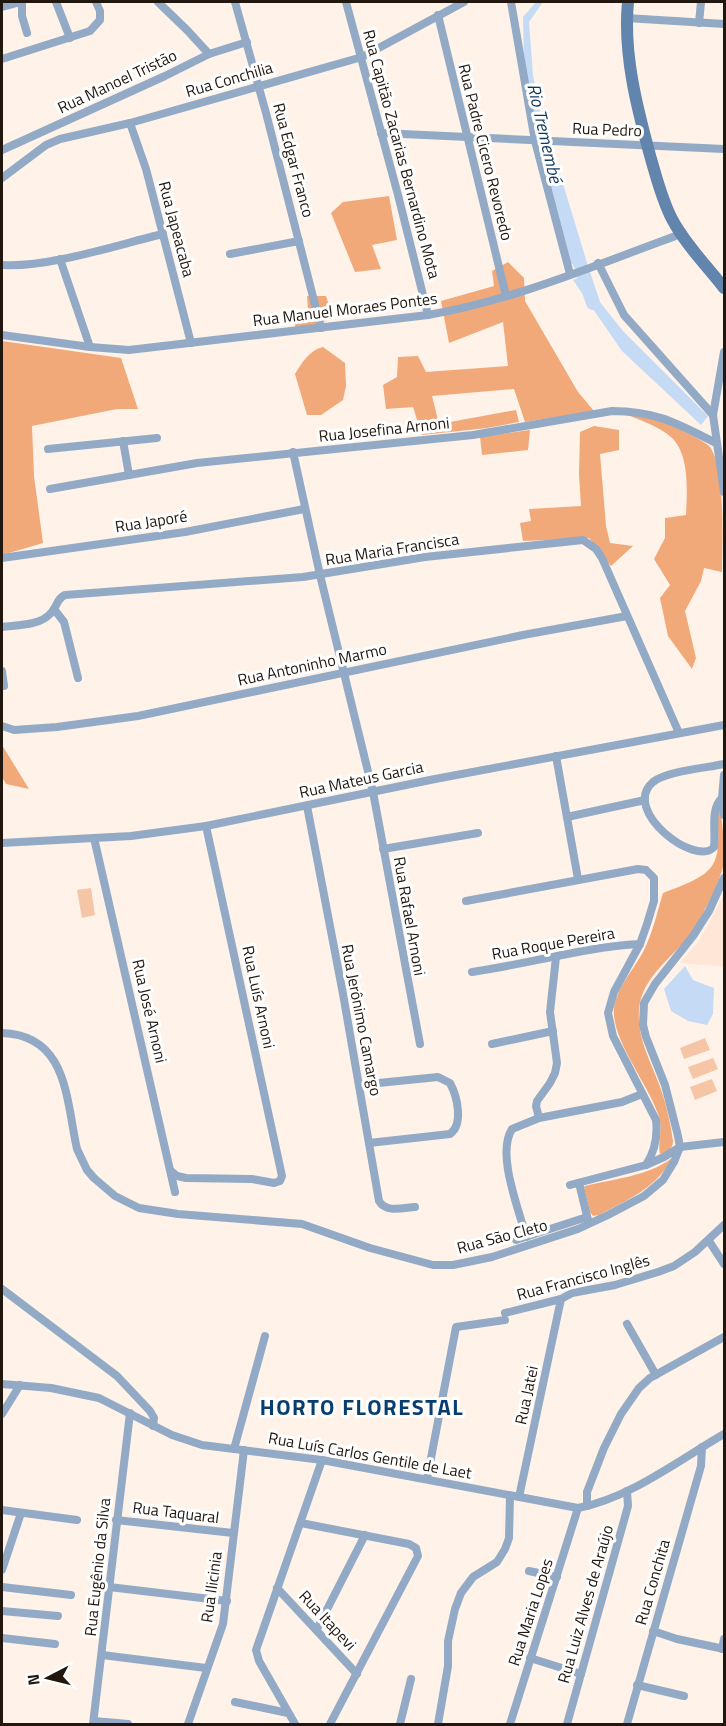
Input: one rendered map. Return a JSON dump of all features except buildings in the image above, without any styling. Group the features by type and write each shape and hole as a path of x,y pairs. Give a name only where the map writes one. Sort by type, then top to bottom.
{"main road":[{"path":"628,2 626,18 630,69 647,145 665,206 681,234 723,284"}],"street":[{"path":"2,7 22,2 22,16 27,33"},
{"path":"56,2 70,38"},
{"path":"2,59 90,31 97,25 100,16 96,2"},
{"path":"158,2 209,54"},
{"name":"Rua Edgar Franco","path":"235,2 321,328"},
{"name":"Rua Capitão Zacarias Bernardino Mota","path":"346,2 428,315"},
{"name":"Rua Conchilia","path":"2,178 53,142 130,123 362,57 464,2"},
{"path":"512,2 570,274"},
{"path":"699,23 701,2"},
{"name":"Rua Padre Cicero Revoredo","path":"438,15 506,296"},
{"path":"626,18 724,24"},
{"name":"Rua Manoel Tristão","path":"2,150 209,54 247,42"},
{"name":"Rua Japeacaba","path":"130,123 146,169 191,343"},
{"name":"Rua Pedro","path":"381,133 724,149"},
{"path":"2,265 22,265 60,259 163,234"},
{"name":"Rua Manuel Moraes Pontes","path":"2,335 129,350 428,315 461,310 506,296 681,234"},
{"path":"230,254 299,241"},
{"path":"60,259 90,347"},
{"path":"598,263 618,304 632,324 713,415"},
{"path":"724,352 713,415 724,492"},
{"name":"Rua Josefina Arnoni","path":"50,489 197,463 495,432 612,411 634,412 670,420 716,444"},
{"path":"48,448 157,438"},
{"path":"123,441 129,475"},
{"name":"Rua Rafael Arnoni","path":"293,452 304,509 373,792 420,1044"},
{"name":"Rua Japoré","path":"2,558 185,532 304,509"},
{"name":"Rua Maria Francisca","path":"2,627 39,621 51,614 60,597 65,595 320,575 425,557 583,540 596,549 602,558 679,733"},
{"path":"54,609 64,622 78,678"},
{"name":"Rua Antoninho Marmo","path":"2,726 14,730 93,723 523,634 627,616"},
{"path":"2,670 4,686"},
{"name":"Rua Mateus Garcia","path":"3,841 131,836 206,826 724,725"},
{"path":"556,756 578,879"},
{"path":"722,798 715,808 714,847 704,852 680,844 657,826 648,813 645,800 649,787 658,779 724,764"},
{"path":"724,775 722,798 724,815"},
{"path":"567,817 645,800"},
{"name":"Rua Jerônimo Camargo","path":"307,806 381,1205 389,1209 415,1207"},
{"name":"Rua Luís Arnoni","path":"171,1172 186,1178 252,1179 274,1183 280,1181 282,1176 206,826"},
{"path":"383,849 478,832"},
{"name":"Rua José Arnoni","path":"94,838 175,1192"},
{"path":"466,901 638,869 646,870 654,878 656,885 654,901 640,944 614,992 608,1013 613,1036 652,1110 657,1129 653,1153 646,1165"},
{"path":"680,1147 665,1085 646,1037 643,1025 644,1003 655,984 693,936 724,878"},
{"name":"Rua Roque Pereira","path":"472,972 608,947 640,944"},
{"path":"539,1118 537,1101 555,1073 556,1052 550,1003 556,957"},
{"path":"492,1044 553,1031"},
{"name":"Rua São Cleto","path":"2,1033 29,1039 45,1050 54,1060 63,1078 77,1149 87,1170 115,1196 139,1208 178,1214 302,1224 370,1248 425,1263 443,1266 504,1254 632,1202 655,1187 669,1171 680,1147"},
{"path":"359,1085 438,1077 450,1083 456,1102 457,1125 450,1134 369,1143"},
{"path":"526,1237 508,1170 506,1144 512,1129 539,1118 622,1102 642,1094"},
{"path":"588,1220 574,1184 646,1165 680,1147 724,1142"},
{"name":"Rua São Cleto","path":"516,1240 588,1220"},
{"name":"Rua Francisco Inglês","path":"427,1479 456,1327 505,1316 561,1299 572,1293 615,1285 658,1272 680,1262 709,1241 724,1225"},
{"path":"709,1241 724,1264"},
{"path":"2,1289 117,1376 150,1411 154,1418 153,1426"},
{"name":"Rua Jatei","path":"438,1725 448,1666 448,1641 455,1609 473,1577 497,1562 509,1538 515,1496 561,1299"},
{"path":"627,1324 656,1375"},
{"name":"Rua Ilicinia","path":"188,1725 223,1624 227,1601 239,1449 265,1336"},
{"name":"Rua Maria Lopes","path":"510,1725 556,1577 587,1492 617,1422 639,1388 656,1375 724,1337"},
{"name":"Rua Luís Carlos Gentile de Laet","path":"2,1383 79,1393 99,1398 187,1442 322,1460 583,1507"},
{"path":"2,1414 20,1385"},
{"name":"Rua Eugênio da Silva","path":"93,1723 130,1413"},
{"path":"583,1507 627,1491 724,1434"},
{"name":"Rua Conchita","path":"627,1725 701,1466 702,1447"},
{"path":"295,1725 256,1654 322,1460"},
{"name":"Rua Luiz Alves de Araújo","path":"567,1725 628,1506 627,1491"},
{"path":"2,1510 77,1520"},
{"path":"2,1570 21,1513"},
{"name":"Rua Taquaral","path":"116,1520 233,1533"},
{"path":"301,1523 413,1545 418,1556 330,1725"},
{"path":"317,1629 365,1535"},
{"path":"529,1571 556,1577"},
{"path":"2,1587 71,1595"},
{"path":"109,1587 227,1601"},
{"name":"Rua Itapevi","path":"277,1588 357,1674"},
{"path":"2,1611 58,1616"},
{"path":"653,1631 723,1649 724,1639"},
{"path":"2,1638 55,1644"},
{"path":"102,1655 206,1668"},
{"path":"530,1659 581,1674"},
{"path":"400,1725 411,1679"},
{"path":"637,1685 684,1696"},
{"path":"235,1702 288,1713"},
{"path":"93,1723 128,1725"}],"shaded area":[{"path":"389,196 397,240 372,245 381,269 355,272 331,213 343,202"},
{"path":"508,262 524,278 525,301 578,392 594,411 525,422 514,389 432,396 439,424 516,410 519,422 422,435 413,407 386,409 383,385 397,377 398,357 418,356 426,372 508,366 503,322 449,343 441,301 494,286 492,271"},
{"path":"307,296 326,296 333,318 316,325 295,327 295,317 308,311"},
{"path":"2,341 121,358 138,409 117,409 32,426 34,476 43,543 2,555"},
{"path":"323,347 345,363 346,386 343,400 321,415 307,415 295,374 310,354"},
{"path":"628,415 656,419 707,444 715,458 719,472 722,507 722,572 704,568 701,581 685,611 696,658 692,669 668,636 660,598 670,585 654,559 665,538 665,518 686,515 687,485 682,453 667,433"},
{"path":"594,426 619,430 619,450 600,454 606,526 610,543 633,546 611,566 589,538 523,541 520,523 531,521 529,509 581,506 580,432"},
{"path":"530,430 528,450 482,455 480,437"},
{"path":"2,745 29,789 6,784 2,777"},
{"path":"720,803 724,862 719,879 692,932 652,977 641,997 639,1019 641,1037 665,1101 673,1141 669,1150 660,1154 658,1114 618,1033 614,1008 622,985 647,943 663,893 697,879 713,864 717,854 717,805"},
{"path":"91,888 95,915 82,918 77,890"},
{"path":"724,895 724,967 680,963 699,941"},
{"path":"705,1038 710,1050 684,1059 680,1048"},
{"path":"713,1058 718,1069 693,1079 688,1067"},
{"path":"712,1079 717,1091 695,1100 690,1087"},
{"path":"672,1158 658,1177 640,1192 599,1215 593,1216 590,1212 585,1186 642,1173"}],"water":[{"path":"536,2 543,2 529,22 533,75 545,139 576,262 569,265 542,154 524,62 523,17"},
{"path":"580,277 623,331 708,416 701,425 622,351 573,280"},
{"path":"685,966 693,980 714,988 713,1014 707,1025 688,1021 671,1011 664,989"}],"waterway":[{"name":"Rio Tremembé","path":"551,168 580,264"},
{"name":"Rio Tremembé","path":"584,276 593,303"}],"district":[{"name":"HORTO FLORESTAL","path":"362,1407"}]}
